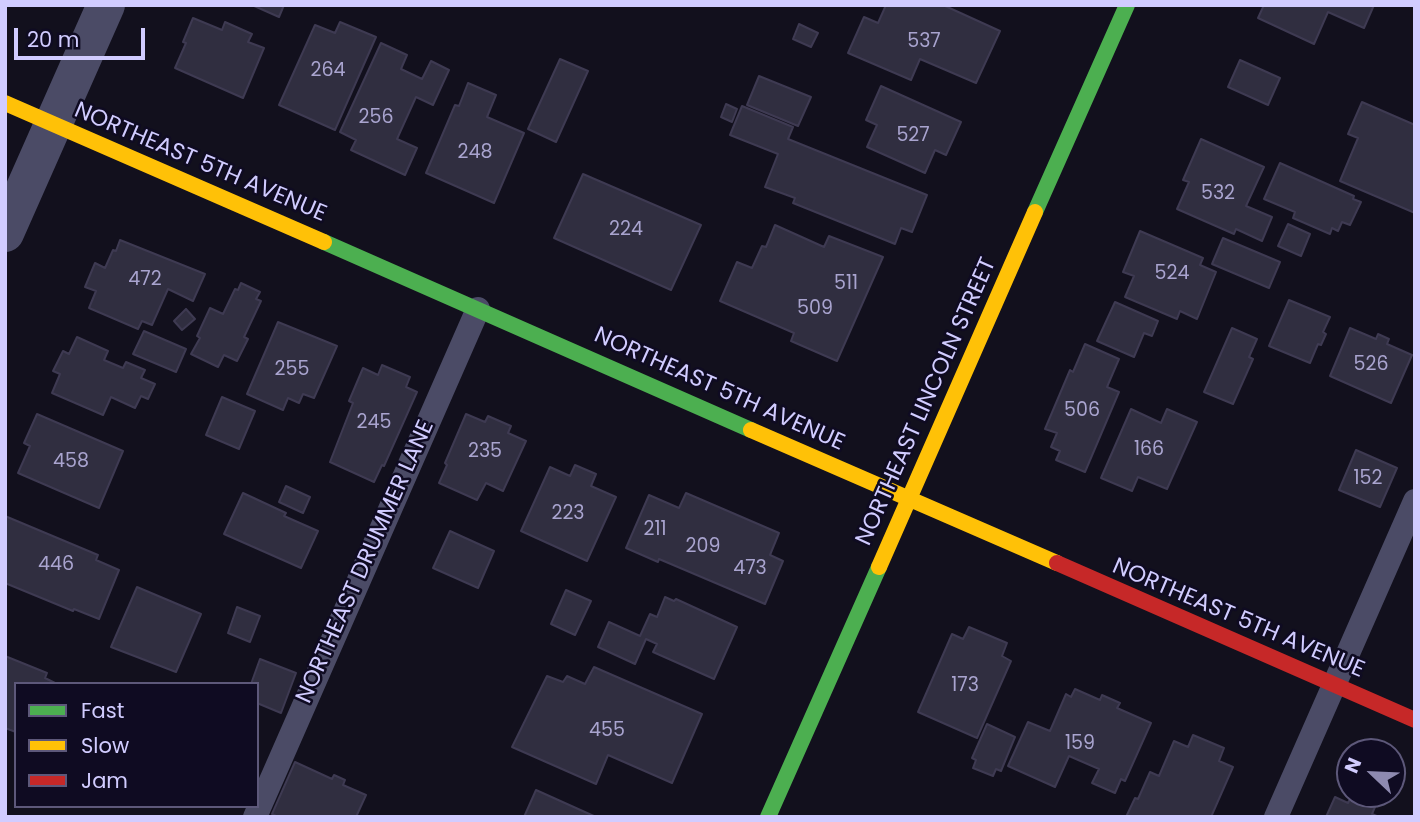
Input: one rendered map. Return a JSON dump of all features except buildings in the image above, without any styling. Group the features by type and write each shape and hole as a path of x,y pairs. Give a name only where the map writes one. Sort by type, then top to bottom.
{"street":[{"path":"5,233 106,5"},
{"name":"NORTHEAST LINCOLN STREET","path":"768,817 1127,5"},
{"name":"NORTHEAST 5TH AVENUE","path":"5,103 1415,720"}],"lane":[{"name":"NORTHEAST DRUMMER LANE","path":"259,808 478,309"},
{"path":"1276,817 1415,501"}],"traffic: fast":[{"path":"1035,212 1127,5"},
{"path":"324,242 751,430"},
{"path":"768,817 879,567"}],"traffic: slow":[{"path":"5,103 324,242"},
{"path":"879,567 1035,212"},
{"path":"751,430 1057,563"}],"traffic: jam":[{"path":"1057,563 1415,720"}]}
